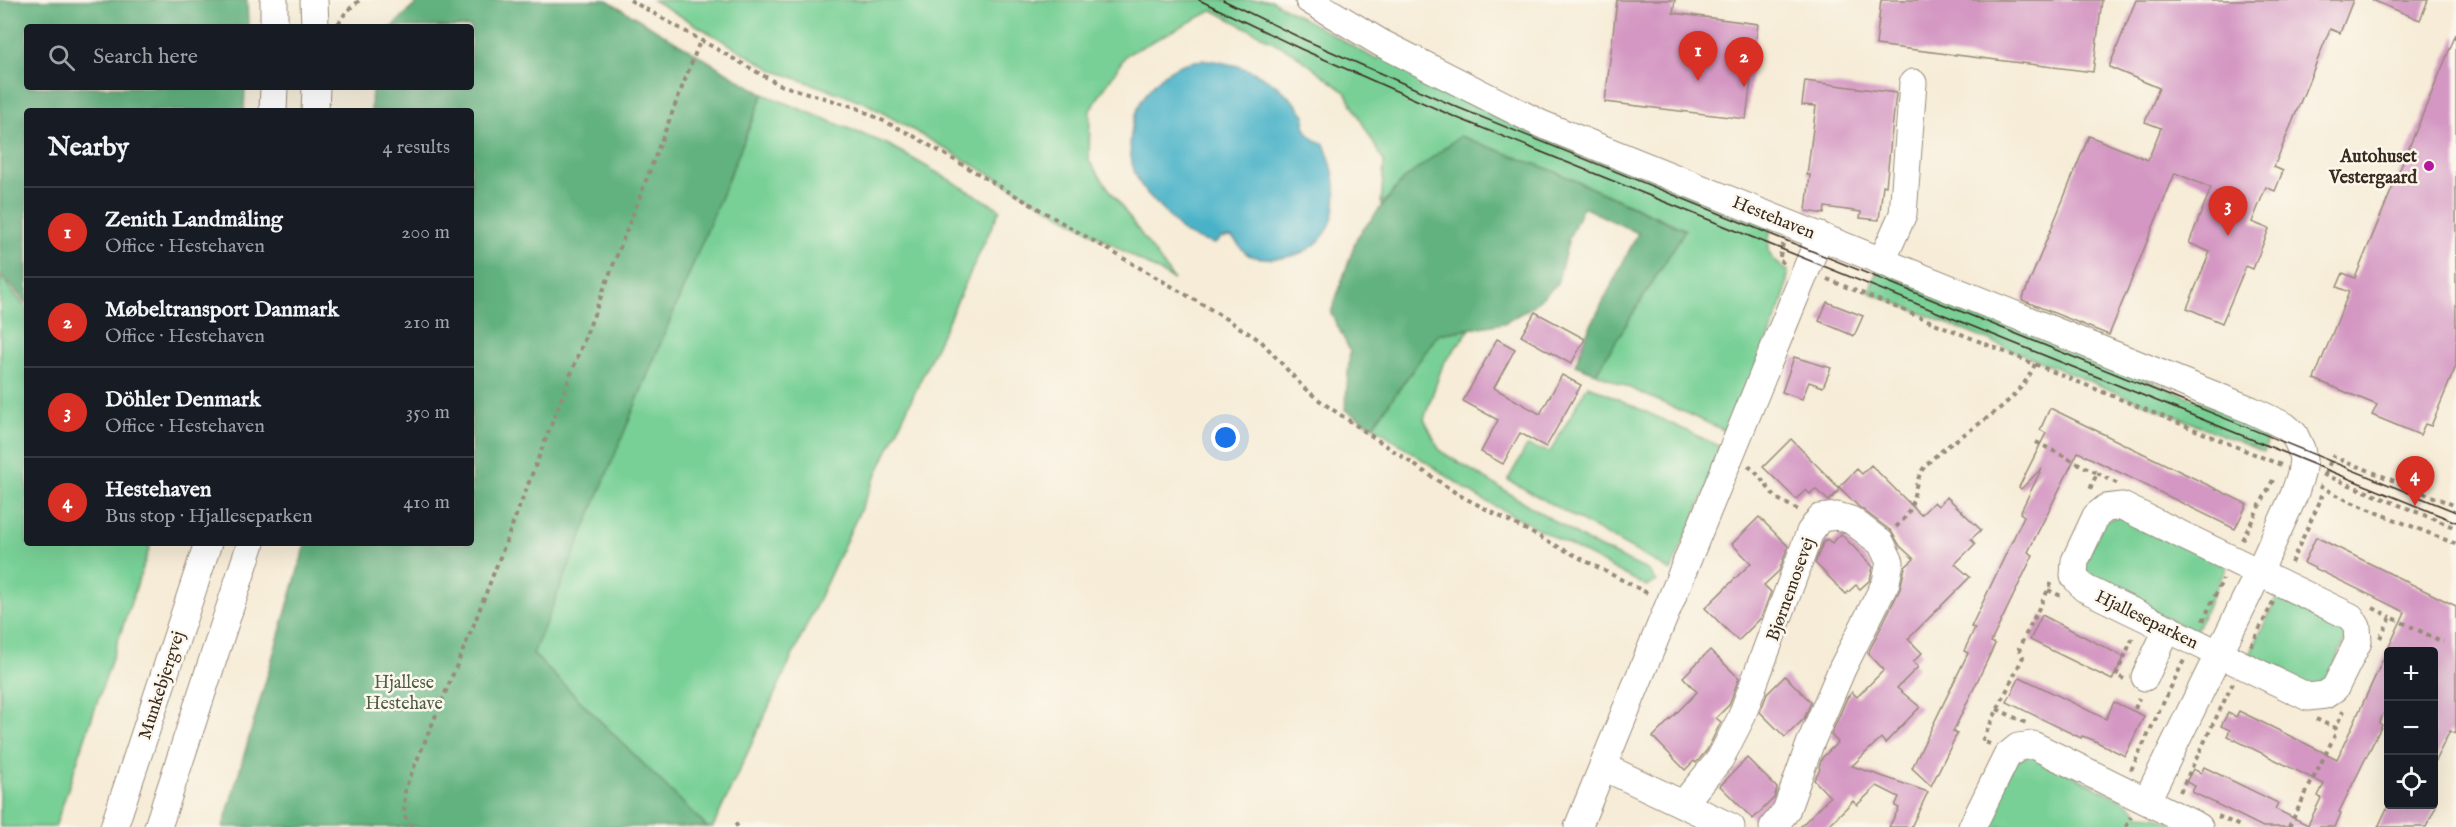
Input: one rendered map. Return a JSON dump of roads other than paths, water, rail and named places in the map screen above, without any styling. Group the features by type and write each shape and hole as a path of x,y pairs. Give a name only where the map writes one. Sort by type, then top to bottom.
{"street":[{"path":"274,0 274,24"},
{"path":"314,0 326,24"},
{"name":"Hestehaven","path":"1309,0 1382,43 1541,124 2251,410"},
{"path":"1882,261 1902,214 1913,83"},
{"path":"273,108 274,90"},
{"path":"315,108 316,90"},
{"path":"1578,827 1820,236"},
{"name":"Hjalleseparken","path":"2147,801 2230,659 2271,578 2311,481 2294,434 2285,426 2251,410"},
{"name":"Hjalleseparken","path":"2122,506 2271,578 2351,616 2357,627 2358,642 2335,688 2325,695 2308,697 2084,588 2074,576 2075,561 2096,516 2106,508 2122,506"},
{"name":"Bjørnemosevej","path":"1683,804 1720,759 1741,718 1810,532 1820,518 1837,516 1851,520 1881,543 1890,562 1886,582 1842,669 1810,744 1786,811 1773,827"},
{"name":"Munkebjergvej","path":"114,827 206,546"},
{"path":"158,827 250,546"},
{"path":"2145,677 2168,628"},
{"path":"1972,827 2010,754 2018,747 2033,745 2147,801 2204,819"},
{"path":"1604,767 1731,827"}],"water":[{"path":"1206,60 1249,70 1274,84 1305,115 1304,125 1309,135 1324,144 1335,190 1332,220 1325,233 1315,244 1301,253 1283,258 1257,257 1245,252 1231,237 1221,238 1215,244 1192,237 1177,226 1139,182 1134,171 1130,147 1133,123 1142,101 1154,84 1173,68 1188,62"}],"tram line":[{"path":"1199,0 1301,49 1455,117 2456,522"},
{"path":"1223,0 1305,40 1459,108 2456,512"}],"place":[{"name":"Zenith Landmåling","path":"1698,81"},
{"name":"Møbeltransport Danmark","path":"1744,87"},
{"name":"Autohuset Vestergaard","path":"2429,166"},
{"name":"Döhler Denmark","path":"2228,236"},
{"name":"Hestehaven","path":"2415,506"}],"park label":[{"name":"Hjallese Hestehave","path":"404,692"}]}
